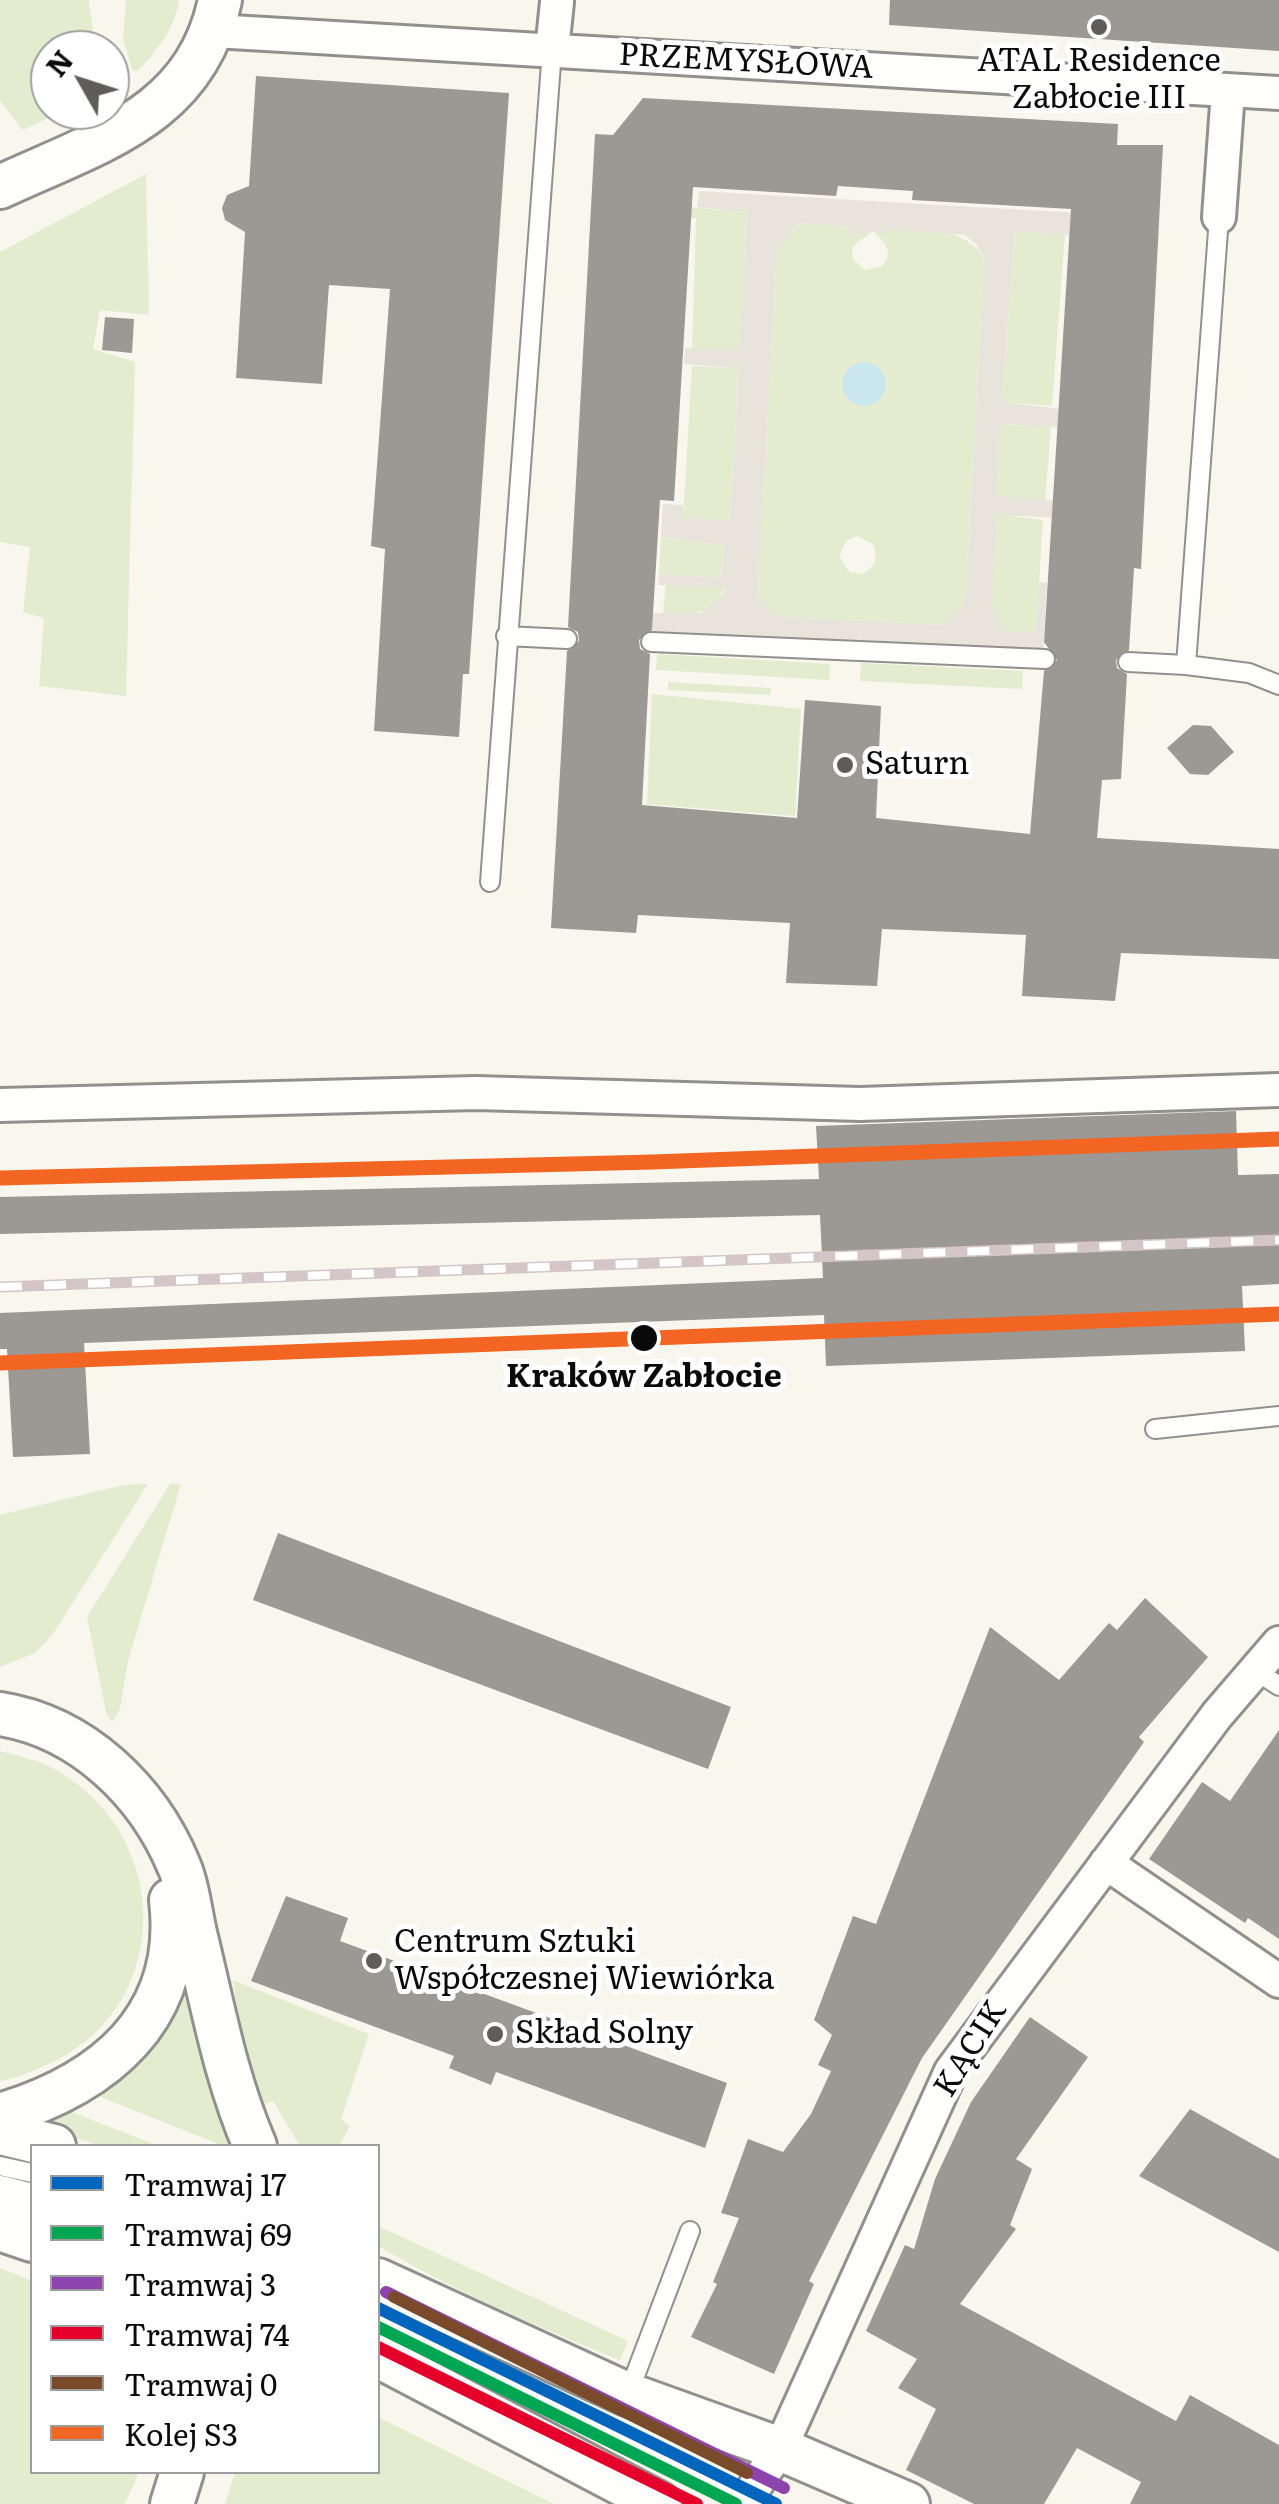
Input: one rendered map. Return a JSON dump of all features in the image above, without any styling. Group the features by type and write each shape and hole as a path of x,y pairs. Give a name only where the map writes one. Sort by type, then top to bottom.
{"street":[{"path":"552,50 557,2"},
{"path":"0,187 157,108 189,76 217,15"},
{"name":"PRZEMYSŁOWA","path":"217,15 552,50 1279,93"},
{"path":"1219,216 1228,91"},
{"path":"0,1105 476,1093 860,1104 1279,1090"},
{"name":"KĄCIK","path":"748,2503 780,2449 951,2072 1217,1716 1268,1679 1279,1642"},
{"path":"0,1714 40,1726 95,1754 123,1779 180,1866 218,2040 254,2144"},
{"path":"0,2115 62,2094 97,2074 123,2050 160,1986 172,1950 173,1917 167,1871 148,1813"},
{"path":"1106,1863 1279,1981"},
{"path":"0,2133 46,2144"},
{"path":"0,2197 30,2204"},
{"path":"0,2229 30,2239"},
{"path":"380,2271 428,2303"},
{"path":"380,2281 628,2394 780,2449 908,2504"},
{"path":"386,2364 660,2503"},
{"path":"172,2504 181,2474"}],"lane":[{"path":"490,882 552,50"},
{"path":"1186,664 1219,216"},
{"path":"506,636 568,639"},
{"path":"651,642 1044,658"},
{"path":"1128,662 1249,672 1279,685"},
{"path":"1155,1429 1279,1416"},
{"path":"0,2166 30,2173"},
{"path":"628,2394 690,2231"},
{"path":"380,2319 748,2503"}],"green space":[{"path":"0,0 89,0 93,30 30,30 30,127 23,130 0,101"},
{"path":"126,0 179,0 169,30 138,71 132,70 130,63 130,30 124,30"},
{"path":"146,174 149,315 100,310 93,349 135,362 126,696 39,686 44,618 23,612 30,547 0,542 0,252"},
{"path":"681,206 742,212 747,208 739,351 692,349 696,218 679,217"},
{"path":"799,223 845,226 857,235 872,232 852,247 853,259 865,270 882,266 888,256 874,232 908,228 961,238 984,259 966,590 963,605 943,625 781,617 770,612 758,594 777,249","holes":["866,362 879,368 883,395 865,406","857,536 873,544 876,558 866,572 849,572 839,556 846,541"]},
{"path":"1015,230 1065,234 1052,406 1002,402"},
{"path":"733,362 739,362 730,521 683,518 692,366 731,368"},
{"path":"1001,424 1051,427 1045,501 995,496"},
{"path":"997,514 1043,520 1036,632 1005,631 992,609"},
{"path":"661,537 724,545 721,578 659,574"},
{"path":"666,583 724,587 721,597 708,609 663,614"},
{"path":"657,654 830,664 829,680 656,670"},
{"path":"861,663 1023,671 1022,689 860,681"},
{"path":"668,682 771,688 771,695 668,690"},
{"path":"652,694 801,709 795,816 647,804"},
{"path":"148,1484 53,1634 35,1653 0,1667 0,1515 123,1485"},
{"path":"170,1484 181,1484 128,1661 120,1709 112,1722 106,1712 87,1617"},
{"path":"0,1751 51,1767 97,1801 124,1839 139,1881 143,1924 136,1968 117,2007 86,2041 44,2066 0,2081"},
{"path":"182,1969 237,2144 219,2144 88,2092"},
{"path":"233,1980 369,2034 341,2119 350,2126 340,2144 299,2144 273,2101 260,2105 242,2044"},
{"path":"62,2108 153,2144 95,2144 38,2127"},
{"path":"380,2227 628,2341 620,2360 497,2307 380,2247"},
{"path":"0,2268 30,2280 30,2474 138,2474 125,2504 0,2504"},
{"path":"380,2418 554,2504 225,2504 234,2474 380,2474"}],"shaded area":[{"path":"699,191 1079,213 1078,236 1015,231 1002,402 1070,410 1070,428 1001,424 996,496 1063,501 1062,518 997,515 992,608 1006,631 1036,632 1039,582 1047,583 1043,651 652,633 653,613 701,613 723,595 724,588 658,585 659,574 721,578 724,545 661,537 663,504 683,505 683,518 730,520 739,363 733,362 732,368 684,364 685,348 739,350 747,208 742,212 697,207","holes":["799,223 845,226 856,235 872,231 884,235 892,229 964,235 976,244 984,259 966,590 963,605 943,625 781,617 771,612 758,594 777,249"]}],"water":[{"path":"864,362 880,368 886,384 880,400 864,406 848,400 842,384 848,368"}],"building":[{"name":"ATAL Residence Zabłocie III","path":"890,0 1279,0 1279,51 889,25"},
{"path":"256,76 509,93 469,674 463,674 459,737 374,731 385,549 371,546 390,289 329,285 322,384 236,378 245,232 225,220 222,208 227,195 249,186"},
{"path":"643,98 1118,124 1117,145 1163,145 1141,569 1134,568 1129,650 1116,660 1117,668 1127,674 1121,779 1102,780 1097,838 1279,849 1279,959 1121,953 1115,1001 1022,996 1026,935 882,929 877,986 786,983 790,923 638,915 636,933 551,928 567,651 579,641 578,632 568,627 595,134 613,135","holes":["838,186 913,191 912,200 1071,209 1044,642 1057,660 1044,671 1030,834 876,818 881,706 805,700 797,818 642,805 650,654 640,649 639,640 652,630 660,500 674,501 693,187 836,196"]},
{"path":"105,317 134,319 132,353 102,350"},
{"path":"1193,725 1211,726 1234,752 1208,775 1190,774 1167,748"},
{"path":"1236,1111 1238,1175 1279,1174 1279,1284 1242,1286 1245,1351 826,1366 824,1315 84,1343 90,1454 13,1457 7,1349 0,1349 0,1313 823,1278 820,1215 0,1234 0,1197 819,1179 816,1126"},
{"path":"278,1533 731,1707 708,1769 253,1600"},
{"path":"1145,1598 1208,1657 1139,1737 1144,1742 922,2058 809,2281 814,2284 774,2374 691,2337 717,2284 713,2282 739,2218 721,2213 748,2139 783,2152 811,2114 831,2071 818,2065 832,2035 814,2020 853,1916 876,1924 990,1627 1059,1680 1109,1623 1117,1630"},
{"path":"1279,1730 1279,1939 1248,1918 1245,1923 1149,1859 1202,1782 1230,1801"},
{"name":"Skład Solny","path":"286,1896 348,1918 340,1941 727,2083 705,2148 496,2072 491,2085 449,2068 454,2056 251,1981"},
{"path":"1030,2017 1088,2057 1016,2159 1032,2169 1010,2225 1016,2229 960,2304 1176,2421 1190,2395 1279,2445 1279,2504 1130,2504 1141,2482 1077,2448 1044,2504 974,2504 906,2470 936,2409 898,2388 917,2359 866,2331 905,2245 914,2249 935,2179 971,2102"},
{"path":"1190,2109 1279,2159 1279,2252 1139,2176"}],"railway":[{"path":"0,1287 1279,1240"}],"tram line":[{"name":"3","path":"386,2292 784,2488"},
{"name":"0","path":"394,2297 747,2473"},
{"name":"17","path":"380,2309 776,2504"},
{"name":"69","path":"380,2328 736,2504"},
{"name":"74","path":"380,2348 697,2504"}],"rail line":[{"name":"S3","path":"0,1178 653,1162 1279,1139"},
{"name":"S3","path":"0,1363 1279,1314"}],"place":[{"name":"ATAL Residence Zabłocie III","path":"1099,27"},
{"name":"Saturn","path":"845,765"},
{"name":"Kraków Zabłocie","path":"644,1338"},
{"name":"Centrum Sztuki Współczesnej Wiewiórka","path":"374,1961"},
{"name":"Skład Solny","path":"495,2034"}]}
